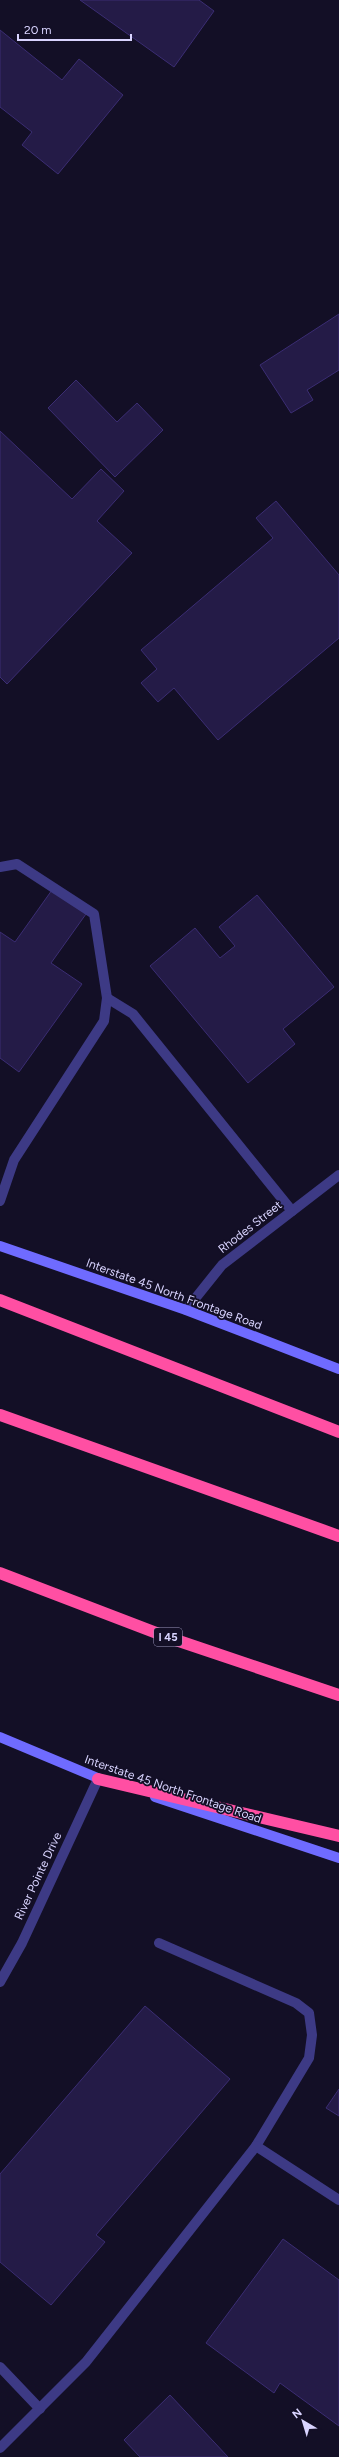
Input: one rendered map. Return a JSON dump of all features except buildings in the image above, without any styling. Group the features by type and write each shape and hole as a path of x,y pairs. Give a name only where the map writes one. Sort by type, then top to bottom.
{"highway":[{"path":"0,1300 339,1432"},
{"path":"0,1415 339,1536"},
{"name":"I 45","path":"0,1573 167,1637 339,1695"},
{"path":"98,1779 339,1836"}],"main road":[{"name":"Interstate 45 North Frontage Road","path":"0,1246 186,1310 339,1368"},
{"name":"Interstate 45 North Frontage Road","path":"0,1737 98,1779 339,1858"}],"street":[{"path":"0,867 17,864 94,914 106,998 104,1021 14,1160 0,1201"},
{"path":"106,998 133,1014 292,1211"},
{"name":"Rhodes Street","path":"186,1310 222,1265 339,1174"},
{"name":"River Pointe Drive","path":"0,1982 22,1943 98,1779"},
{"path":"0,2448 86,2362 256,2146 309,2058 312,2035 309,2013 296,2003 159,1943"},
{"path":"256,2146 339,2200"},
{"path":"0,2367 40,2409"}]}
